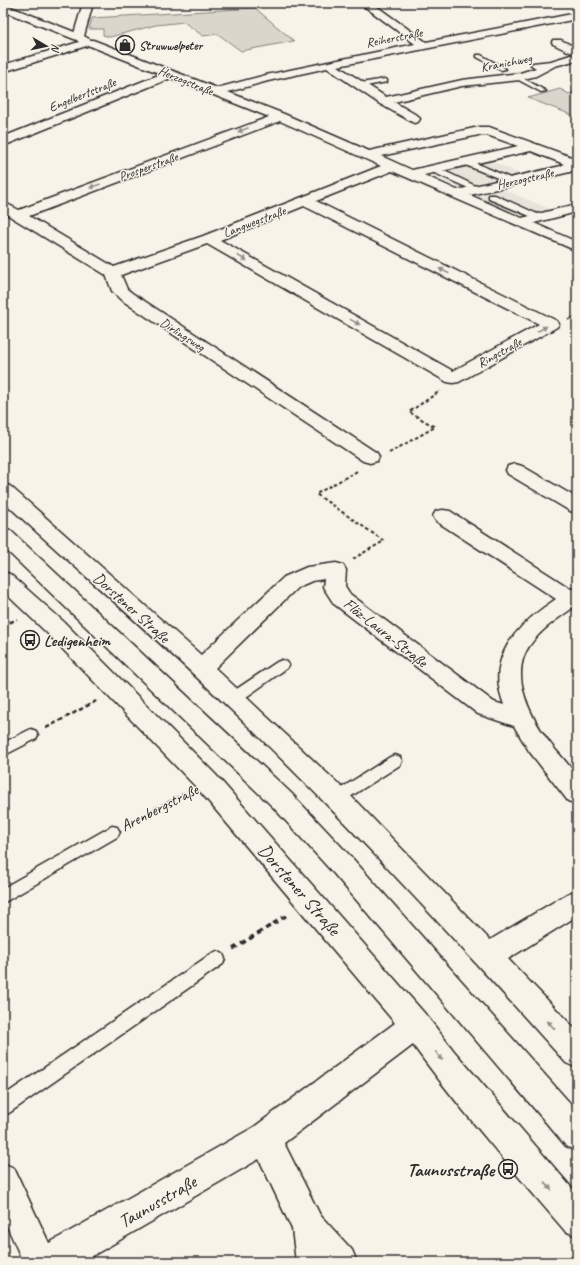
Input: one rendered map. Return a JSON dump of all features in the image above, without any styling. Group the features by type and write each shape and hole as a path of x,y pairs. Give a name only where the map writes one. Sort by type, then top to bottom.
{"street":[{"path":"3,69 84,39 88,3"},
{"path":"365,3 424,46"},
{"name":"Herzogstraße","path":"3,7 280,117 576,247"},
{"name":"Reiherstraße","path":"217,92 259,80 329,65 577,16"},
{"path":"557,42 577,52"},
{"name":"Kranichweg","path":"464,83 479,76 503,69 551,64 577,57"},
{"name":"Kranichweg","path":"384,101 464,83 517,77 545,68 551,64"},
{"path":"329,65 414,119"},
{"name":"Engelbertstraße","path":"3,142 89,106 172,74"},
{"name":"Prosperstraße","path":"17,214 280,117"},
{"name":"Herzogstraße","path":"369,155 484,131 496,132 569,161 575,165"},
{"name":"Herzogstraße","path":"411,174 532,147"},
{"name":"Herzogstraße","path":"456,194 565,169 575,165"},
{"name":"Langwegstraße","path":"113,273 208,239 393,166"},
{"name":"Ringstraße","path":"304,201 551,324 453,378"},
{"path":"3,206 113,273"},
{"path":"521,222 577,208"},
{"path":"208,239 453,378"},
{"name":"Dirlingsweg","path":"113,273 120,291 126,296 370,457"},
{"path":"515,470 577,507"},
{"name":"Dorstener Straße","path":"3,490 234,698 337,798 488,956 577,1053"},
{"path":"443,516 574,597 535,626 518,646 513,656 510,687 520,719 577,794"},
{"path":"3,535 222,742 292,811 349,873 577,1135"},
{"path":"201,668 291,582 307,574 336,570"},
{"name":"Flöz-Laura-Straße","path":"336,570 334,587 342,599 486,708 520,719"},
{"name":"Dorstener Straße","path":"3,579 55,627 207,782 416,1025 478,1103 577,1219"},
{"path":"488,956 577,902"},
{"name":"Taunusstraße","path":"49,1262 265,1138 416,1025"},
{"path":"265,1138 308,1227 340,1262"},
{"path":"3,1179 40,1262"},
{"path":"308,1227 313,1262"}],"lane":[{"path":"479,56 503,69"},
{"path":"517,77 543,91"},
{"path":"361,86 385,81"},
{"path":"466,162 513,181"},
{"path":"433,169 478,189"},
{"path":"492,197 540,217"},
{"path":"234,698 282,665"},
{"path":"3,750 31,735"},
{"path":"337,798 395,761"},
{"path":"3,896 112,832"},
{"path":"3,1107 217,959"}],"path":[{"path":"336,570 384,541 316,494 370,464 370,457 390,453 435,427 409,412 443,390 453,378"},
{"path":"31,735 118,690"},
{"name":"Arenbergstraße","path":"112,832 207,782"},
{"path":"217,959 310,900"}],"shaded area":[{"path":"255,8 294,41 241,51 218,34 203,36 184,22 156,25 110,37 103,35 103,29 89,29 92,18"},
{"path":"560,89 569,94 577,91 577,117 528,98"},
{"path":"486,159 525,176 461,189 429,174"},
{"path":"498,187 552,210 525,217 472,194"}],"place":[{"name":"Struwwelpeter","path":"125,45"},
{"name":"Ledigenheim","path":"30,640"},
{"name":"Taunusstraße","path":"508,1169"}]}
